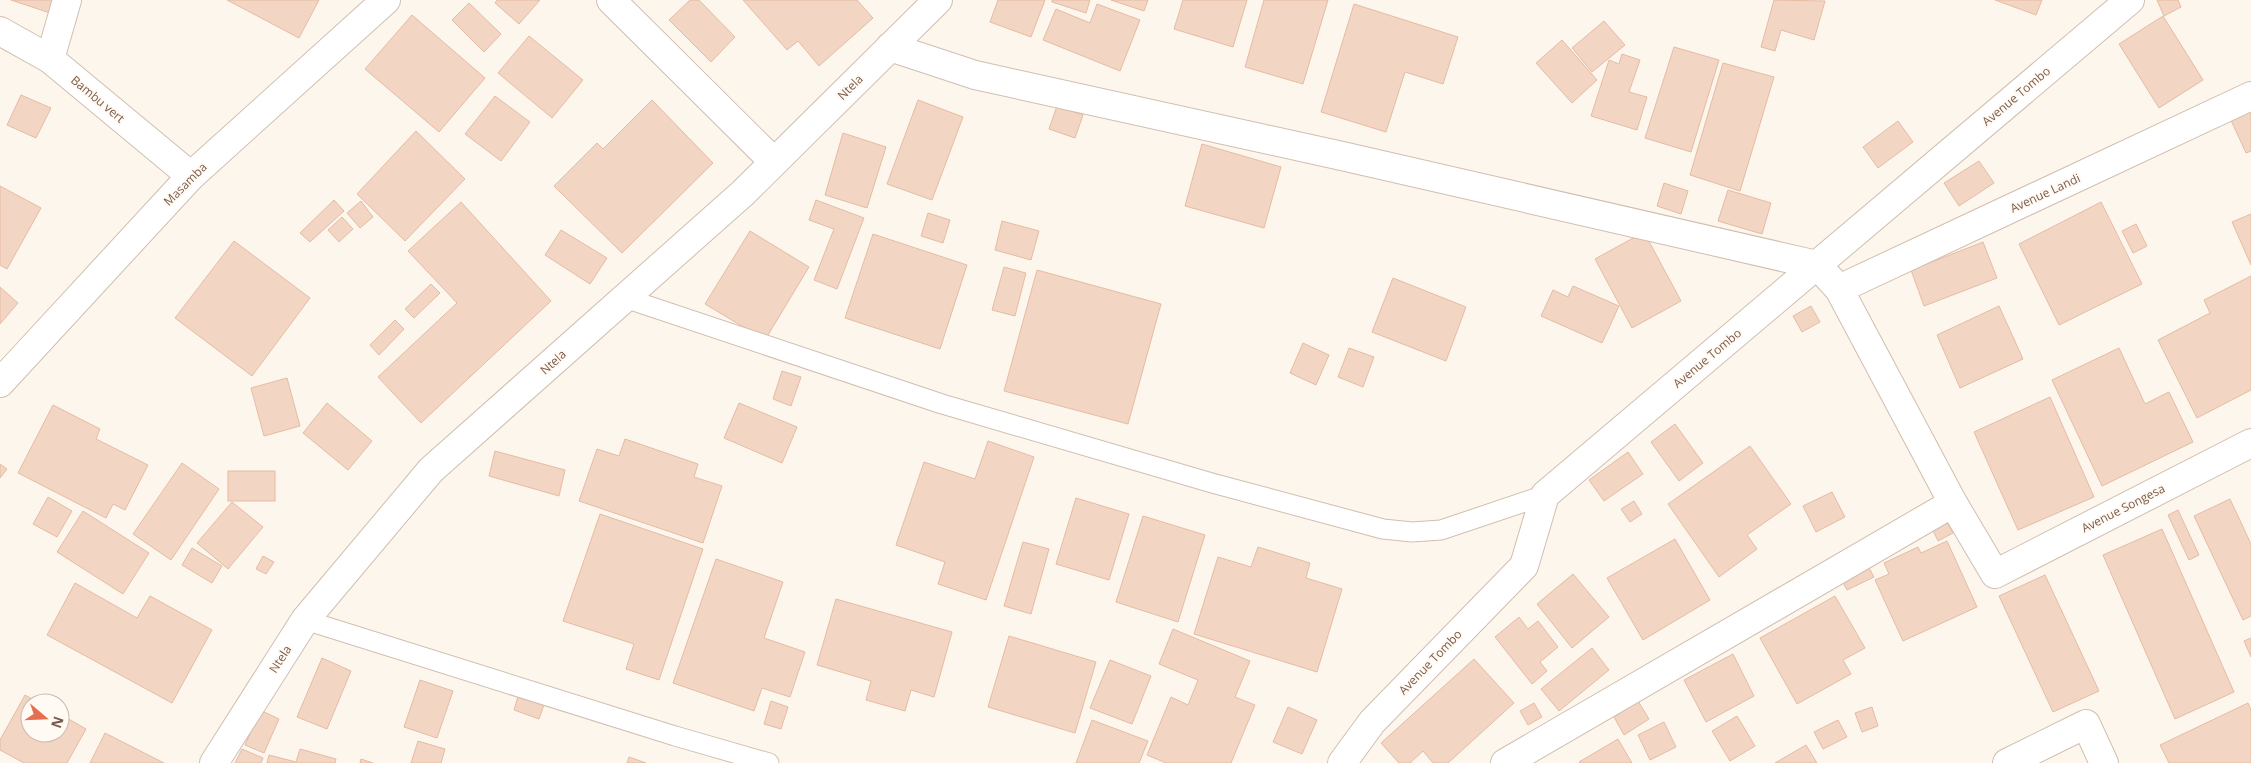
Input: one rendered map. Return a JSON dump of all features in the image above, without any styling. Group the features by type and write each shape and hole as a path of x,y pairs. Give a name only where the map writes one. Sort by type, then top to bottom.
{"street":[{"path":"50,58 67,0"},
{"name":"Masamba","path":"0,383 191,176 386,0"},
{"path":"611,0 774,162"},
{"name":"Ntela","path":"214,763 306,620 431,470 744,193 938,0"},
{"name":"Avenue Tombo","path":"1342,763 1372,722 1524,566 1545,495 2130,0"},
{"name":"Bambu vert","path":"0,30 50,58 191,176"},
{"path":"890,47 975,76 1351,158 1817,265 1839,289 1954,503 1505,763"},
{"name":"Avenue Landi","path":"1839,289 2251,96"},
{"name":"Avenue Songesa","path":"1954,503 1995,574 2251,443"},
{"path":"2007,763 2086,724 2104,763"}],"lane":[{"path":"625,298 942,404 1212,483 1382,529 1412,532 1441,530 1545,495"},
{"path":"306,620 675,736 769,763"}],"building":[{"path":"11,0 54,0 50,13"},
{"path":"227,0 319,0 299,38"},
{"path":"497,0 540,0 519,24 495,3"},
{"path":"690,0 699,0 735,37 711,62 669,20"},
{"path":"743,0 857,0 873,18 819,66 798,41 787,50"},
{"path":"998,0 1045,0 1031,37 990,22"},
{"path":"1052,0 1090,0 1086,13 1052,2"},
{"path":"1111,0 1148,0 1144,11"},
{"path":"1183,0 1247,0 1233,47 1174,29"},
{"path":"1264,0 1328,0 1303,84 1245,67"},
{"path":"1774,0 1825,1 1814,40 1781,30 1775,51 1761,47"},
{"path":"1995,0 2042,0 2036,15"},
{"path":"2157,0 2178,0 2181,7 2164,16"},
{"path":"469,3 501,34 484,52 452,20"},
{"path":"1097,4 1140,20 1120,71 1043,40 1056,9 1090,23"},
{"path":"1354,4 1458,37 1443,84 1405,72 1386,132 1321,112"},
{"path":"412,15 485,78 439,132 365,69"},
{"path":"2163,16 2203,80 2159,108 2119,44"},
{"path":"1604,21 1625,45 1592,72 1572,48"},
{"path":"529,36 583,80 552,118 498,73"},
{"path":"1562,40 1597,80 1572,103 1536,63"},
{"path":"1674,47 1719,60 1691,152 1645,138"},
{"path":"1622,54 1640,60 1629,92 1647,97 1637,130 1591,116 1609,60 1619,64"},
{"path":"1723,63 1774,77 1740,191 1690,175"},
{"path":"21,95 51,108 36,138 7,125"},
{"path":"495,96 530,122 501,161 465,134"},
{"path":"652,100 713,163 622,253 554,186 597,143 603,149"},
{"path":"918,100 963,117 932,200 887,184"},
{"path":"2251,105 2251,151 2246,153 2229,116"},
{"path":"1057,106 1083,115 1075,138 1049,129"},
{"path":"1898,121 1913,142 1878,168 1863,147"},
{"path":"416,131 465,179 405,241 357,194"},
{"path":"843,133 886,147 867,208 825,195"},
{"path":"1202,144 1281,167 1264,228 1185,206"},
{"path":"1979,161 1994,183 1959,206 1944,183"},
{"path":"1664,183 1688,191 1681,214 1657,206"},
{"path":"0,186 41,208 7,269 0,265"},
{"path":"1728,190 1771,203 1762,234 1718,221"},
{"path":"334,200 344,211 310,242 300,233"},
{"path":"816,200 864,218 837,289 814,280 834,229 809,220"},
{"path":"361,201 373,217 360,228 347,213"},
{"path":"461,202 551,301 421,423 378,377 457,303 408,251"},
{"path":"2101,202 2142,284 2059,325 2019,244"},
{"path":"928,213 950,220 943,243 921,236"},
{"path":"2251,214 2251,265 2232,222"},
{"path":"342,217 353,229 339,242 328,230"},
{"path":"1002,221 1039,231 1031,260 995,250"},
{"path":"2136,224 2147,246 2133,253 2122,231"},
{"path":"561,230 607,258 590,284 545,255"},
{"path":"750,231 809,267 765,340 705,304"},
{"path":"1644,232 1681,301 1632,328 1595,259"},
{"path":"873,234 967,265 940,349 845,318"},
{"path":"234,241 310,298 252,376 175,318"},
{"path":"1983,242 1997,278 1924,306 1911,270"},
{"path":"1004,267 1026,273 1015,316 992,310"},
{"path":"1037,270 1161,304 1128,424 1004,391"},
{"path":"2251,276 2251,390 2197,418 2158,340 2210,313 2204,300"},
{"path":"1393,278 1466,307 1446,361 1372,332"},
{"path":"431,284 440,293 414,318 405,309"},
{"path":"1573,286 1619,306 1602,343 1541,316 1553,290 1568,297"},
{"path":"0,287 18,303 0,324"},
{"path":"1811,306 1820,322 1802,332 1793,316"},
{"path":"1999,306 2023,359 1960,388 1937,335"},
{"path":"395,320 404,329 379,355 370,345"},
{"path":"1303,343 1329,355 1316,385 1290,373"},
{"path":"1349,348 1374,357 1363,387 1338,377"},
{"path":"2119,348 2145,404 2169,392 2193,442 2102,486 2052,380"},
{"path":"782,371 801,377 791,406 773,399"},
{"path":"287,378 300,426 264,436 251,388"},
{"path":"2050,397 2094,497 2018,530 1974,432"},
{"path":"327,403 372,441 348,470 303,433"},
{"path":"739,403 797,427 782,463 724,438"},
{"path":"53,405 100,429 96,439 148,465 125,510 113,504 106,518 18,473"},
{"path":"1675,424 1703,463 1679,481 1651,442"},
{"path":"625,439 698,464 694,477 722,486 703,543 579,501 597,449 619,456"},
{"path":"988,441 1034,457 986,600 938,584 945,562 896,545 924,462 975,479"},
{"path":"1750,446 1791,504 1747,535 1757,549 1719,577 1668,504"},
{"path":"495,451 565,470 559,496 489,476"},
{"path":"1628,452 1643,474 1604,501 1589,480"},
{"path":"182,463 219,489 171,560 133,534"},
{"path":"0,464 7,469 0,478"},
{"path":"228,471 275,471 275,501 228,501"},
{"path":"1832,492 1845,517 1816,532 1803,506"},
{"path":"48,497 72,511 57,537 33,524"},
{"path":"1076,498 1129,514 1109,580 1056,564"},
{"path":"2230,499 2251,544 2251,616 2243,620 2194,516"},
{"path":"1634,501 1642,514 1630,522 1621,509"},
{"path":"232,502 263,527 228,569 197,543"},
{"path":"2178,510 2199,555 2189,560 2168,515"},
{"path":"83,511 149,553 123,594 57,552"},
{"path":"600,514 703,549 659,680 626,669 634,644 563,621"},
{"path":"1143,516 1205,535 1178,622 1116,602"},
{"path":"1944,517 1953,533 1938,541 1930,524"},
{"path":"2162,529 2234,692 2175,719 2103,555"},
{"path":"1675,539 1710,600 1643,640 1607,578"},
{"path":"1947,541 1977,607 1903,641 1875,580 1889,574 1884,563 1918,547 1921,553"},
{"path":"1023,542 1049,549 1031,614 1004,606"},
{"path":"1258,547 1310,563 1306,578 1342,589 1317,672 1194,634 1218,557 1251,567"},
{"path":"192,548 222,566 212,583 182,565"},
{"path":"263,556 274,562 266,574 256,569"},
{"path":"716,559 783,582 764,638 805,652 790,697 762,688 754,711 673,683"},
{"path":"1868,566 1874,577 1847,590 1841,579"},
{"path":"1573,574 1609,617 1572,648 1537,604"},
{"path":"2045,575 2099,691 2053,712 1999,596"},
{"path":"75,583 137,618 150,596 212,630 172,703 47,635"},
{"path":"1835,596 1865,648 1843,660 1851,674 1797,704 1760,638"},
{"path":"836,599 952,632 934,697 911,690 905,711 866,700 871,681 817,665"},
{"path":"1519,617 1528,629 1538,621 1558,647 1540,662 1547,671 1532,684 1495,637"},
{"path":"1173,629 1250,661 1235,697 1255,705 1231,763 1166,763 1147,755 1171,697 1188,705 1198,680 1159,664"},
{"path":"1009,636 1096,662 1075,733 988,707"},
{"path":"2251,638 2251,657 2244,641"},
{"path":"1592,648 1609,670 1559,711 1541,689"},
{"path":"1733,654 1754,696 1706,722 1684,680"},
{"path":"322,658 351,671 327,729 297,717"},
{"path":"1474,659 1514,703 1448,763 1433,763 1423,751 1410,763 1399,763 1381,743"},
{"path":"1110,660 1151,676 1132,724 1090,708"},
{"path":"420,680 453,691 437,738 404,727"},
{"path":"519,693 545,702 539,719 514,710"},
{"path":"771,701 788,707 781,729 764,724"},
{"path":"1638,701 1649,719 1624,735 1614,717"},
{"path":"1534,703 1542,717 1528,725 1520,711"},
{"path":"2248,703 2251,710 2251,763 2169,763 2160,745"},
{"path":"20,704 20,743 70,743 70,720 86,729 67,763 24,763 0,750 0,740"},
{"path":"1288,707 1317,720 1302,754 1273,742"},
{"path":"1872,707 1878,726 1862,732 1855,713"},
{"path":"260,710 279,719 264,753 245,745"},
{"path":"1737,716 1755,746 1730,761 1712,731"},
{"path":"1092,720 1148,741 1139,763 1076,763"},
{"path":"1838,720 1847,737 1823,749 1814,732"},
{"path":"1664,722 1676,747 1650,760 1638,735"},
{"path":"105,733 164,763 90,763"},
{"path":"1618,739 1632,763 1579,762"},
{"path":"418,741 445,749 441,763 411,763"},
{"path":"1806,745 1817,763 1775,763"},
{"path":"242,749 263,758 261,763 235,763"},
{"path":"300,749 336,759 335,763 267,763 269,755 296,762"},
{"path":"629,757 646,763 627,763"},
{"path":"361,759 373,763 360,763"}]}
